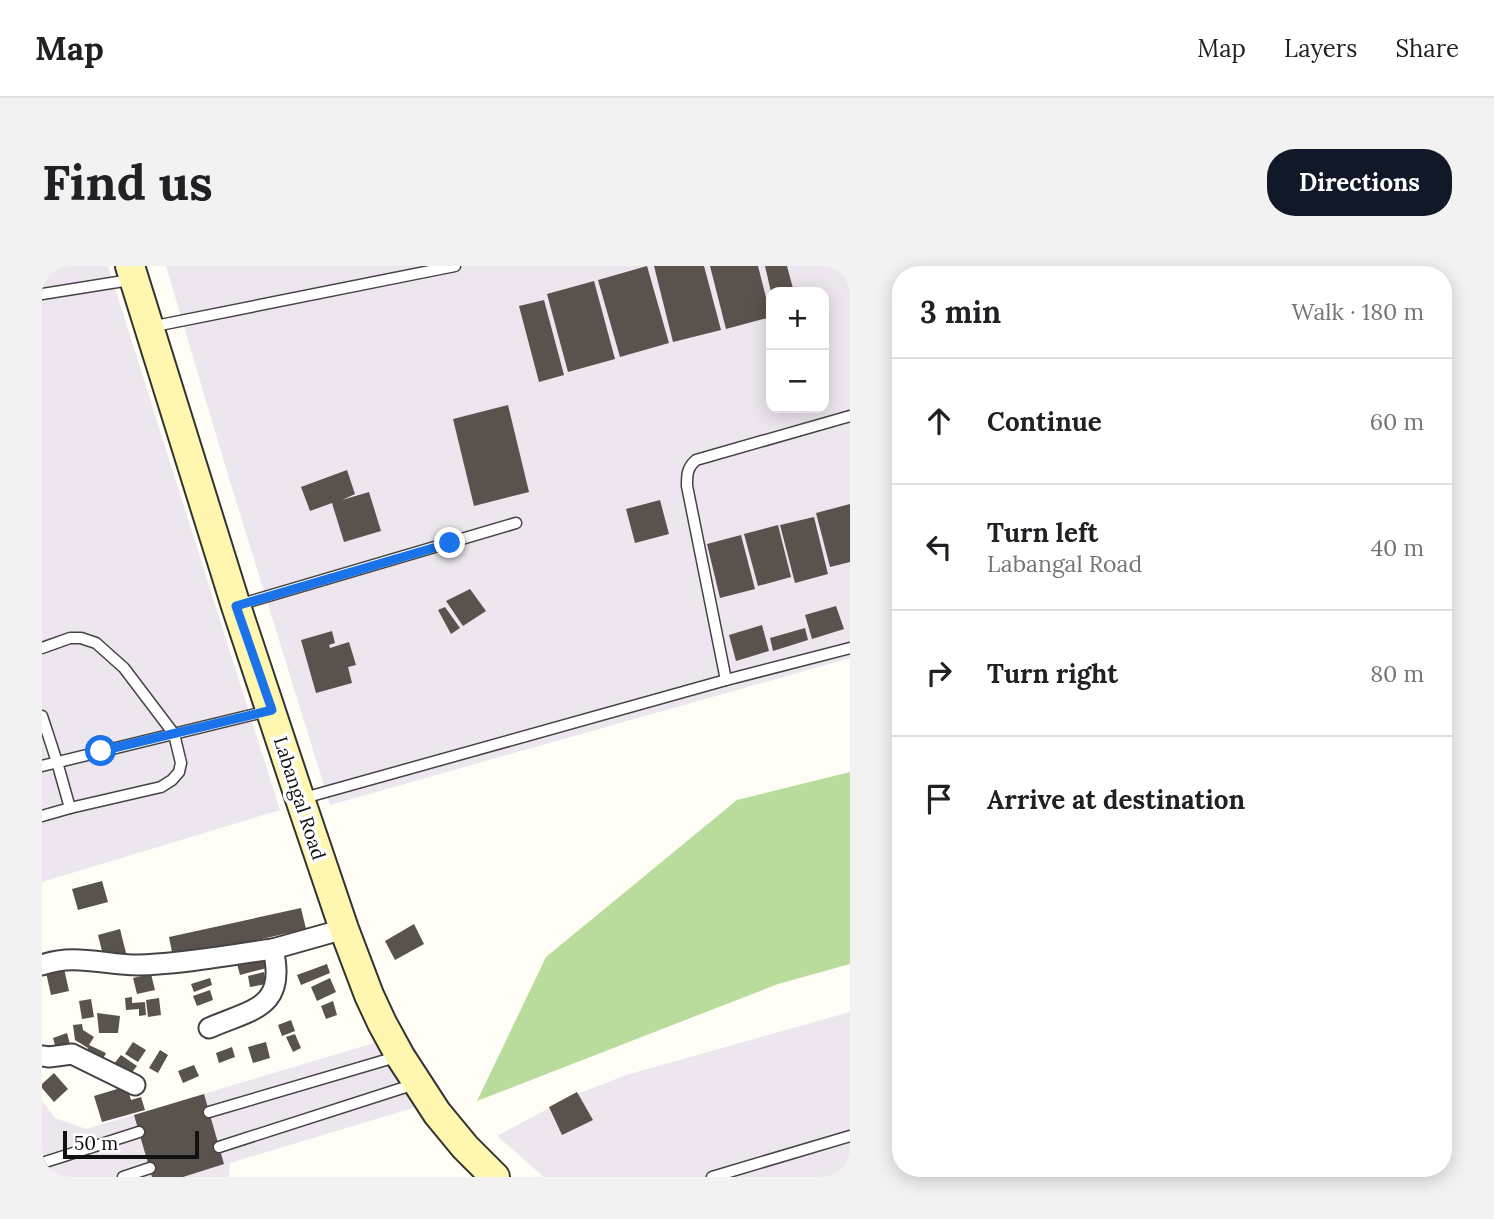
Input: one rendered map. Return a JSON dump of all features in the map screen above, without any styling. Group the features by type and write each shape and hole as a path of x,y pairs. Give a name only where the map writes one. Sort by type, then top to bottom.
{"main road":[{"name":"Labangal Road","path":"132,273 236,606 344,929 369,995 400,1056 437,1113 495,1177"}],"street":[{"path":"42,965 66,959 137,965 166,964 273,949 344,929"},
{"path":"209,1028 256,1010 267,1000 275,985 273,949"},
{"path":"42,1056 72,1054 135,1085"}],"lane":[{"path":"149,327 455,266"},
{"path":"42,294 132,273"},
{"path":"726,680 687,486 690,466 696,460 850,416"},
{"path":"236,606 516,523"},
{"path":"42,648 70,638 82,638 96,643 124,668 174,734 181,763 172,780 161,787 42,816"},
{"path":"300,799 850,648"},
{"path":"42,766 272,710"},
{"path":"42,716 70,808"},
{"path":"209,1112 400,1056"},
{"path":"219,1147 417,1084"},
{"path":"42,1163 139,1132"},
{"path":"712,1177 850,1136"},
{"path":"123,1177 149,1168"}],"shaded area":[{"path":"42,266 108,266 280,810 42,882"},
{"path":"166,266 850,266 850,658 330,805"},
{"path":"850,1012 850,1177 544,1177 497,1136 568,1098 626,1075"},
{"path":"374,1043 416,1107 230,1163 229,1177 42,1177 42,1101 55,1118 86,1129"}],"green space":[{"path":"850,772 850,964 778,984 477,1101 546,957 737,800"}],"building":[{"path":"647,266 669,343 620,357 598,280"},
{"path":"654,266 704,266 721,330 673,342"},
{"path":"710,266 758,266 766,297 766,318 726,329"},
{"path":"765,266 787,266 793,287 770,287"},
{"path":"594,281 615,359 568,372 547,294"},
{"path":"544,300 564,375 539,382 519,306"},
{"path":"508,405 529,492 474,506 453,419"},
{"path":"347,470 355,494 342,500 369,492 381,531 344,542 332,503 310,511 301,487"},
{"path":"660,500 669,534 635,543 626,509"},
{"path":"850,504 850,562 830,567 816,513"},
{"path":"814,517 828,574 795,583 780,525"},
{"path":"778,525 791,577 758,586 744,534"},
{"path":"741,535 755,589 720,598 707,544"},
{"path":"470,589 486,611 463,626 446,601"},
{"path":"836,606 844,629 812,639 805,615"},
{"path":"445,607 460,628 451,634 438,610"},
{"path":"762,625 769,651 736,661 729,635"},
{"path":"805,628 808,640 773,651 770,638"},
{"path":"332,631 335,643 329,645 330,648 349,642 356,665 348,667 352,683 316,693 301,640"},
{"path":"102,881 108,902 78,910 72,889"},
{"path":"301,908 306,929 174,962 169,937"},
{"path":"414,924 424,944 395,960 385,941"},
{"path":"120,929 126,953 104,959 98,935"},
{"path":"264,954 267,968 240,975 236,960"},
{"path":"63,964 69,991 51,995 45,968"},
{"path":"327,964 330,973 301,985 297,975"},
{"path":"264,972 266,984 250,987 248,976"},
{"path":"151,974 155,990 137,994 133,978"},
{"path":"210,978 212,985 194,992 191,984"},
{"path":"330,978 336,992 317,1001 311,987"},
{"path":"210,990 213,1000 197,1006 193,996"},
{"path":"132,997 132,1003 145,1002 146,1015 139,1016 139,1009 126,1010 125,998"},
{"path":"159,998 161,1015 148,1017 146,1000"},
{"path":"91,999 94,1017 82,1019 79,1001"},
{"path":"333,1001 337,1015 326,1019 321,1006"},
{"path":"97,1013 120,1016 118,1033 99,1033"},
{"path":"291,1020 295,1031 282,1036 278,1025"},
{"path":"82,1024 83,1030 94,1037 89,1045 106,1053 101,1063 84,1056 88,1048 75,1040 73,1025"},
{"path":"67,1033 71,1048 57,1052 53,1038"},
{"path":"295,1034 301,1048 293,1052 286,1037"},
{"path":"133,1042 146,1050 138,1062 125,1054"},
{"path":"266,1042 270,1058 253,1063 248,1047"},
{"path":"232,1047 235,1057 219,1063 216,1053"},
{"path":"160,1050 168,1055 158,1073 149,1068"},
{"path":"121,1055 137,1066 129,1076 113,1065"},
{"path":"194,1065 199,1076 183,1083 178,1071"},
{"path":"54,1073 68,1089 54,1102 42,1088 42,1084"},
{"path":"127,1086 131,1100 141,1097 145,1110 102,1122 94,1096"},
{"path":"577,1092 593,1120 562,1135 549,1107"},
{"path":"204,1094 224,1164 183,1177 152,1177 134,1115"}],"route":[{"path":"101,751 272,710 236,606 450,543"}]}
